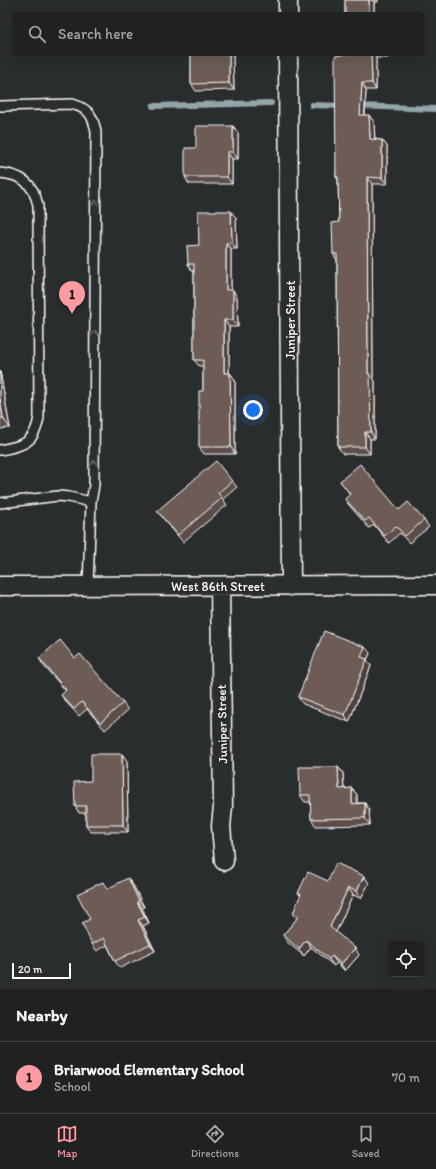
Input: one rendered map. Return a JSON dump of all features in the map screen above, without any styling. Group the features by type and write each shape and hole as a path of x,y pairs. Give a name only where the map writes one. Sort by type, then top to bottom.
{"street":[{"path":"288,0 288,12"},
{"name":"Juniper Street","path":"288,56 291,586"},
{"name":"West 86th Street","path":"0,586 436,585"},
{"name":"Juniper Street","path":"220,586 223,806 221,826 224,861"}],"lane":[{"path":"0,106 72,104 83,107 90,113 96,132 94,485 91,502 88,586"},
{"path":"0,173 20,177 27,182 33,190 38,205 39,417 38,428 26,443 15,448 0,450"},
{"path":"0,503 58,496 91,502"}],"building":[{"path":"345,0 369,0 369,12 345,12"},
{"path":"191,56 229,56 229,83 191,84"},
{"path":"335,56 371,56 372,83 362,83 360,115 369,115 370,139 382,140 382,178 367,177 368,374 370,374 371,432 365,432 365,447 338,447 337,254 333,254 332,223 339,222 338,177 336,177"},
{"path":"196,126 233,126 233,152 227,152 227,177 185,177 185,148 196,148"},
{"path":"198,211 231,211 232,243 226,243 226,290 233,290 233,320 224,320 224,373 230,373 231,447 199,447 199,391 203,391 203,360 194,360 194,264 188,264 187,246 199,245"},
{"path":"0,399 3,418 0,418"},
{"path":"216,461 232,481 218,493 222,498 178,535 157,511"},
{"path":"360,464 399,510 408,502 424,520 405,536 396,526 384,536 369,518 365,521 345,499 350,494 340,481"},
{"path":"324,631 365,647 361,657 367,659 345,715 298,697"},
{"path":"60,640 75,658 80,654 123,703 100,723 82,702 74,709 61,695 66,690 39,658"},
{"path":"91,754 122,754 123,825 86,825 86,806 75,806 74,782 91,781"},
{"path":"299,767 338,767 339,789 352,788 352,804 365,803 365,818 311,819 310,795 300,795"},
{"path":"336,863 364,876 357,891 348,888 330,927 355,948 341,964 332,956 329,959 306,940 299,949 283,935 299,916 293,913 301,894 298,893 308,872 328,881"},
{"path":"128,878 139,901 137,902 145,917 138,920 150,944 115,961 104,938 92,944 82,923 90,919 77,894 103,882 107,889"}],"waterway":[{"path":"153,106 271,103"},
{"path":"312,105 343,106"},
{"path":"358,106 436,109"}],"place":[{"name":"Briarwood Elementary School","path":"72,314"}]}
